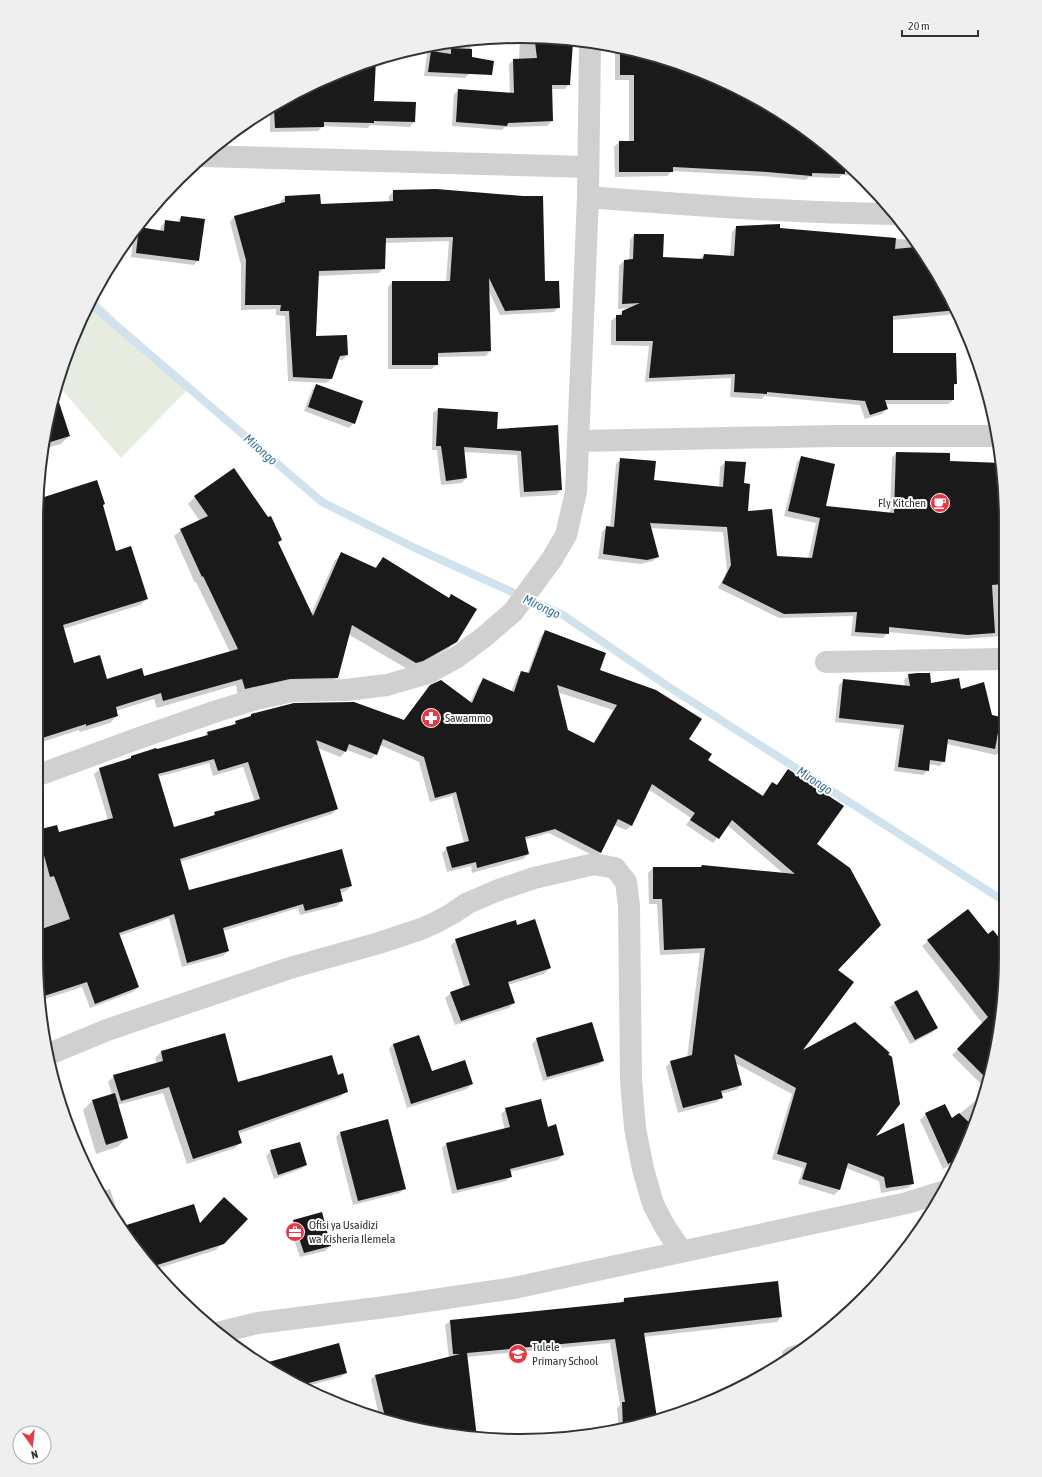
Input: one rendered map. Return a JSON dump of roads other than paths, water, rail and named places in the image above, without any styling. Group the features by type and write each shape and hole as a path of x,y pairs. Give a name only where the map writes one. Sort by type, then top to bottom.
{"street":[{"path":"43,773 146,735 256,699 293,691 346,690 387,685 428,673 463,653 513,612 552,559 566,535 576,492 588,197 590,48"},
{"path":"213,156 588,167"},
{"path":"588,197 726,208 847,214 887,214"},
{"path":"578,441 834,436 991,436"},
{"path":"826,662 999,659"},
{"path":"53,1052 107,1030 229,988 421,929 441,920 468,903 496,891 534,878 594,864 615,868 626,882 629,906 631,1080 635,1128 643,1169 654,1204 665,1227 682,1252"},
{"path":"225,1331 258,1323 393,1306 514,1288 908,1204 935,1194"}],"waterway":[{"name":"Mirongo","path":"94,306 322,502 415,548 563,615 666,685 999,898"}],"place":[{"name":"Fly Kitchen","path":"940,503"},
{"name":"Sawammo","path":"431,718"},
{"name":"Ofisi ya Usaidizi wa Kisheria Ilemela","path":"295,1232"},
{"name":"Tulele Primary School","path":"518,1354"}]}
